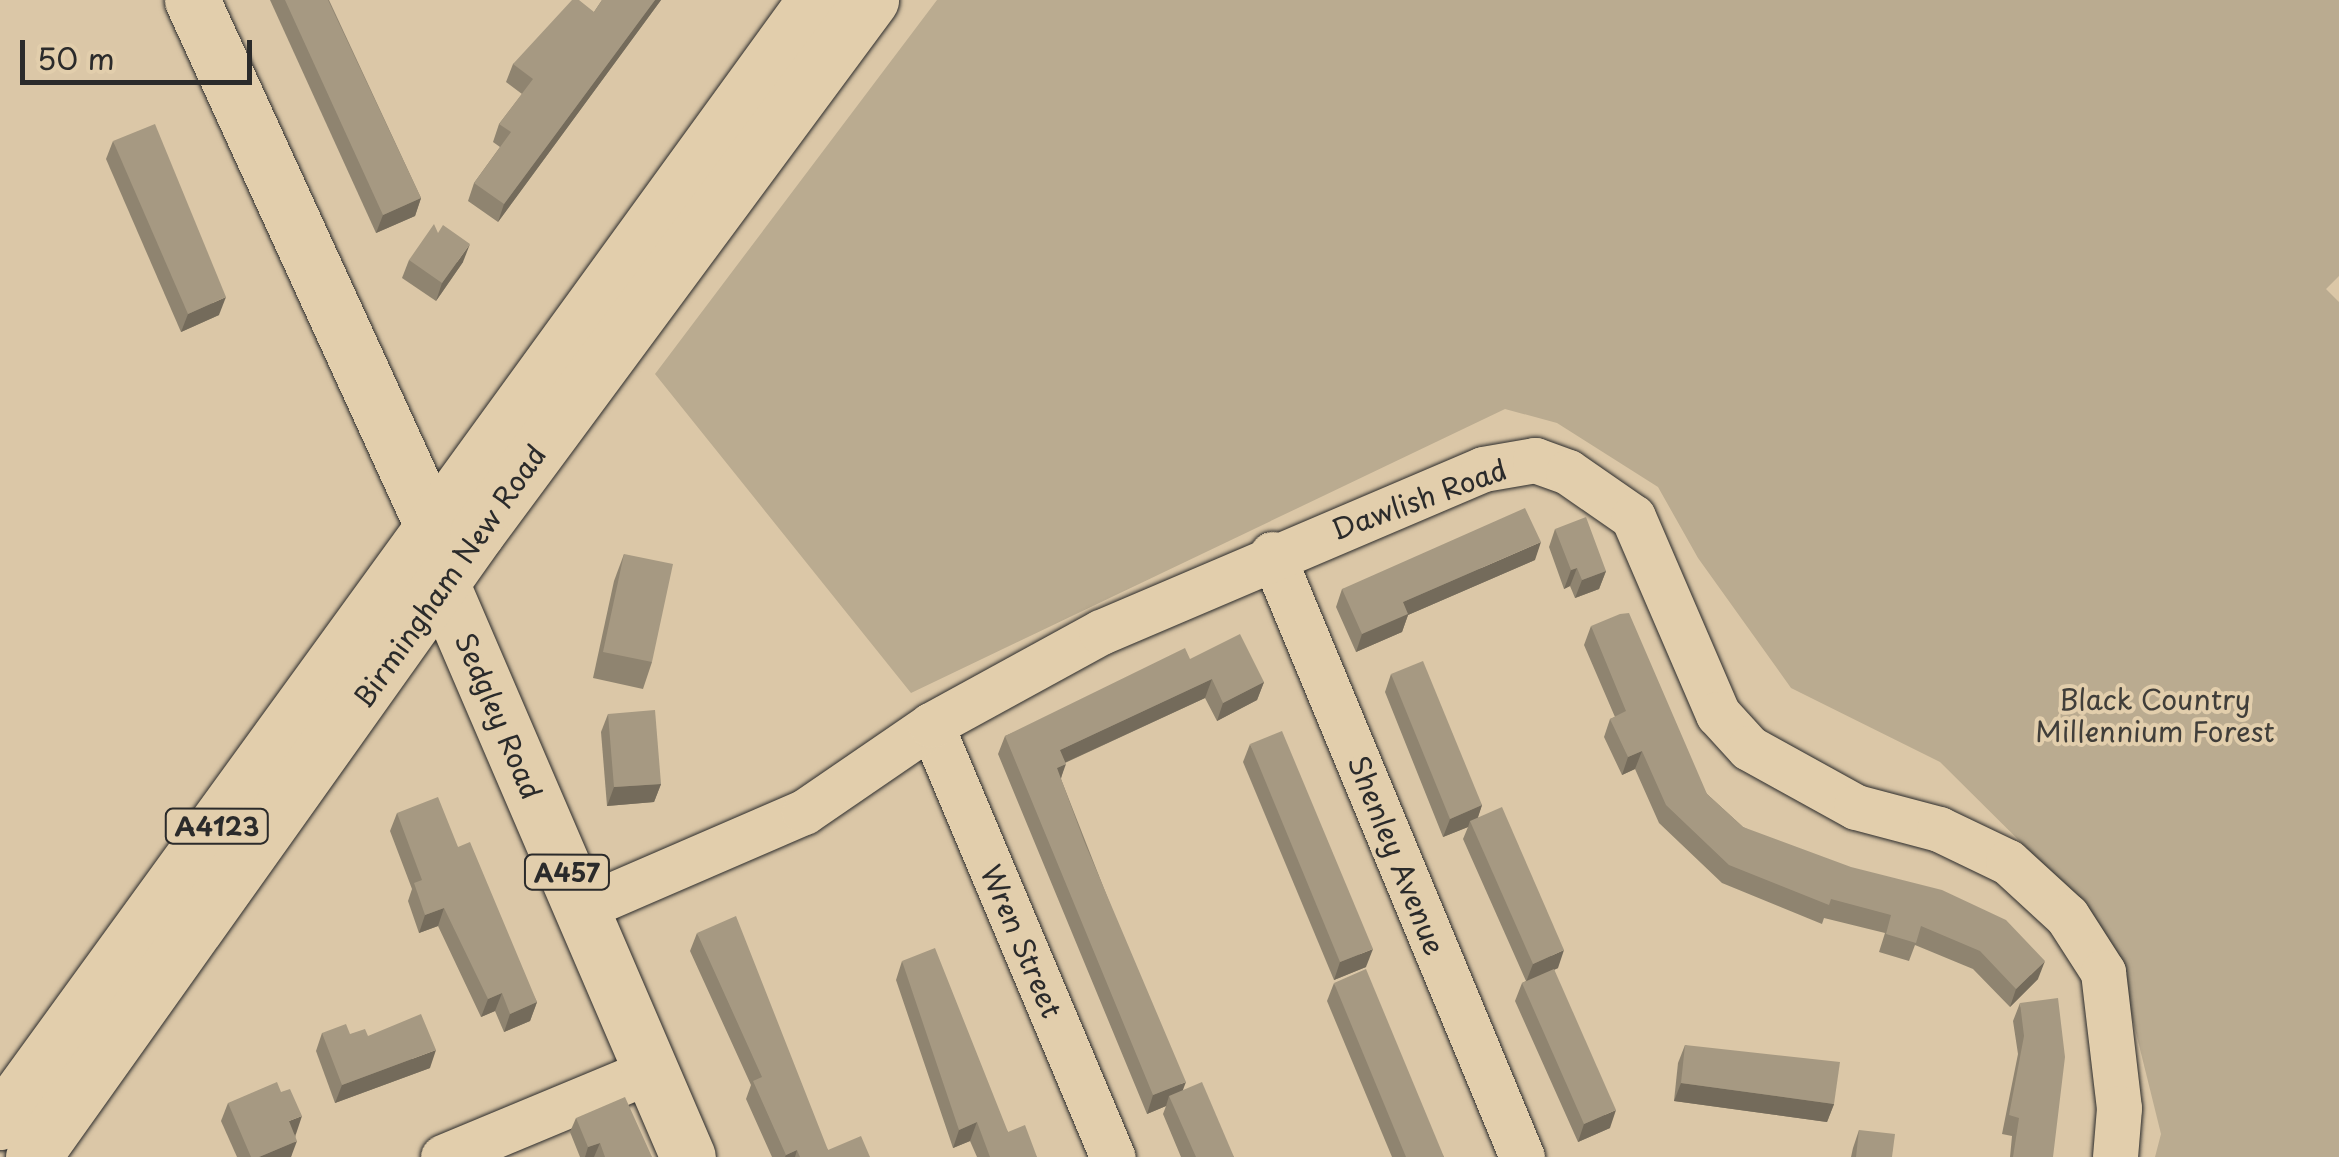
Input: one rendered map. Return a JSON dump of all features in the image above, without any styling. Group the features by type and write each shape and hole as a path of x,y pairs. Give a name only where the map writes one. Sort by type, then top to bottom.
{"main road":[{"name":"Sedgley Road","path":"192,0 434,530 444,587 688,1157"},
{"name":"Birmingham New Road","path":"0,1122 434,530 815,0"},
{"name":"Birmingham New Road","path":"33,1157 870,0"}],"street":[{"name":"Dawlish Road","path":"582,908 804,812 930,725 1100,632 1272,554 1484,469 1535,460 1596,490 1633,517 1718,714 1749,748 1856,806 1940,830 2008,862 2067,916 2103,972 2119,1108 2115,1157"},
{"name":"Shenley Avenue","path":"1272,554 1522,1157"},
{"name":"Wren Street","path":"930,725 1113,1157"},
{"path":"443,1157 652,1070"}],"green space":[{"name":"Black Country Millennium Forest","path":"937,0 2339,0 2339,276 2326,289 2339,302 2339,1157 2155,1157 2161,1134 2120,968 2063,884 1940,762 1791,688 1698,558 1658,487 1557,423 1505,409 911,693 655,374"}],"building":[{"path":"285,0 328,0 421,198 383,215"},
{"path":"572,0 579,0 594,12 602,0 655,0 504,204 474,183 511,132 499,124 533,79 513,64"},
{"path":"155,124 226,297 188,314 113,141"},
{"path":"434,224 438,233 443,225 470,244 442,283 409,260"},
{"path":"1525,508 1541,542 1403,602 1408,614 1362,634 1342,589"},
{"path":"1586,517 1606,571 1582,580 1577,568 1571,570 1555,529"},
{"path":"624,554 673,564 652,662 603,652"},
{"path":"1629,613 1707,794 1743,827 1851,867 1942,890 2006,920 2045,961 2016,989 1980,951 1921,926 1916,943 1886,934 1891,915 1831,899 1829,905 1729,865 1666,805 1642,751 1628,757 1610,719 1626,711 1591,626"},
{"path":"1240,634 1264,682 1223,703 1212,679 1060,750 1066,764 1057,768 1084,841 1186,1082 1153,1095 1005,736 1185,648 1190,659"},
{"path":"1423,661 1482,805 1450,819 1391,674"},
{"path":"655,710 661,784 614,787 608,714"},
{"path":"1282,731 1373,949 1340,962 1250,744"},
{"path":"438,797 458,847 470,842 537,1002 510,1014 502,993 488,999 444,908 425,915 414,883 422,880 397,813"},
{"path":"1502,807 1564,950 1533,964 1470,821"},
{"path":"736,916 828,1150 861,1136 870,1157 800,1157 797,1150 786,1155 753,1081 762,1077 697,933"},
{"path":"935,948 1008,1132 1025,1125 1037,1157 990,1157 977,1122 959,1130 902,961"},
{"path":"1366,969 1444,1157 1406,1157 1334,983"},
{"path":"1554,969 1616,1110 1584,1124 1522,983"},
{"path":"2058,998 2065,1057 2053,1157 2013,1157 2019,1118 2009,1115 2024,1036 2020,1003"},
{"path":"421,1014 436,1050 342,1085 322,1033 346,1024 350,1034 365,1029 368,1036"},
{"path":"1685,1045 1840,1062 1834,1104 1681,1083"},
{"path":"277,1082 281,1092 290,1089 302,1116 289,1121 297,1141 251,1157 228,1103"},
{"path":"1202,1082 1234,1157 1196,1157 1169,1096"},
{"path":"625,1097 652,1157 605,1157 600,1143 588,1147 576,1118"},
{"path":"1859,1130 1895,1134 1892,1157 1856,1157"}]}
